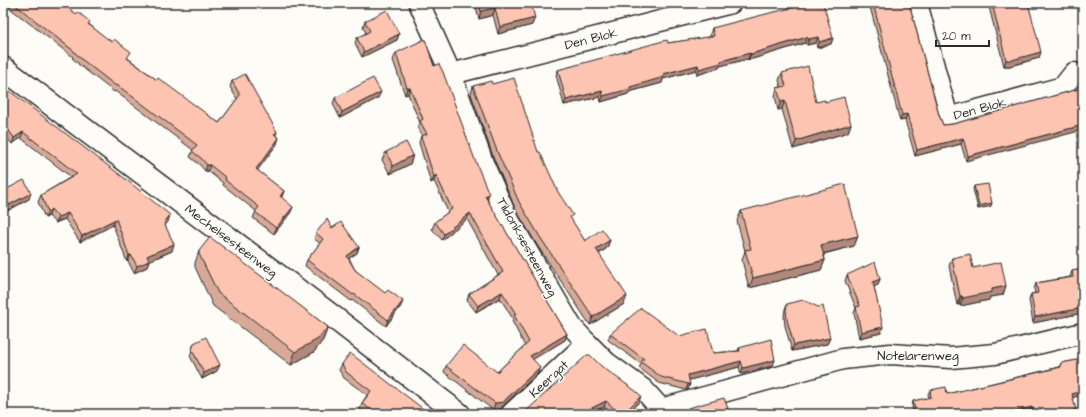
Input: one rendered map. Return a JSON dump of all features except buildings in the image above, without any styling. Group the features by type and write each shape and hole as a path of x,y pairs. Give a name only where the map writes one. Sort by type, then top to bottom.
{"street":[{"name":"Tildonksesteenweg","path":"419,3 450,74 483,163 506,215 572,327 606,362 643,389 663,411"},
{"name":"Den Blok","path":"450,74 731,3"},
{"name":"Den Blok","path":"917,3 948,118 1062,88 1074,73"},
{"name":"Mechelsesteenweg","path":"3,68 459,414"},
{"name":"Notelarenweg","path":"663,411 843,359 890,354 951,358 995,354 1083,333"},
{"name":"Keergat","path":"511,414 587,344"}]}
